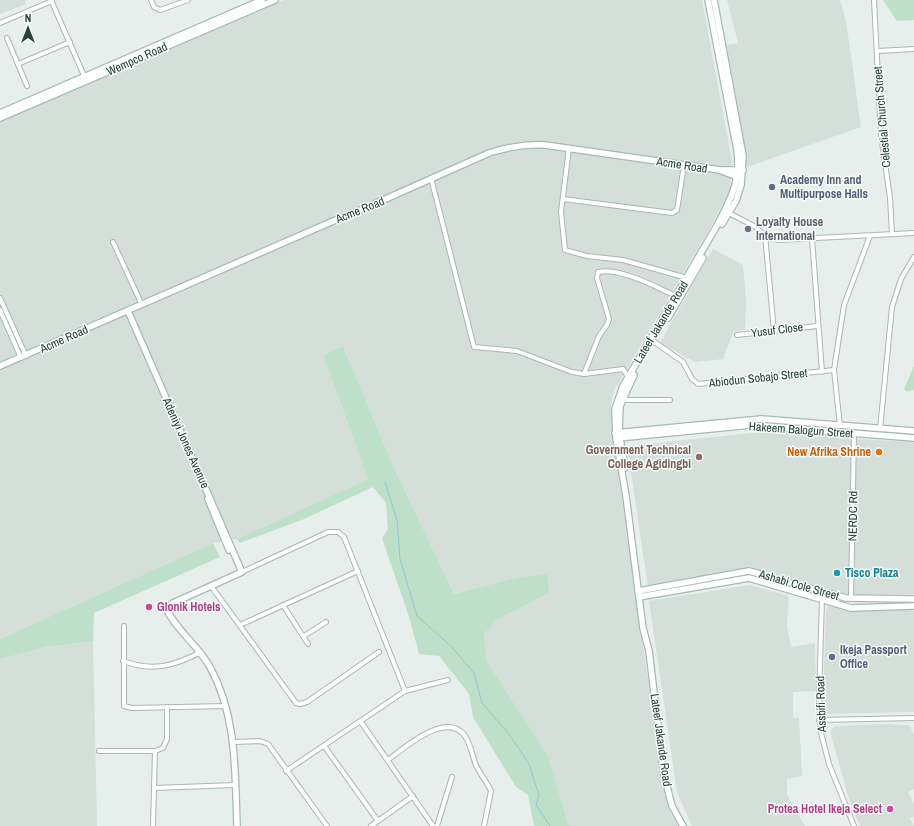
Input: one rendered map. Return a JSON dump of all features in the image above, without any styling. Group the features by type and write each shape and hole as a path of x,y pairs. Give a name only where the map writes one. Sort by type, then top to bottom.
{"street":[{"path":"0,23 52,0 85,79"},
{"path":"151,0 154,7 160,10 188,0"},
{"name":"Wempco Road","path":"0,118 262,0"},
{"name":"Wempco Road","path":"0,113 274,0"},
{"name":"Lateef Jakande Road","path":"708,0 741,170"},
{"name":"Lateef Jakande Road","path":"618,435 619,409 621,400 653,341 692,280 727,212 740,178 742,149 714,0"},
{"name":"Celestial Church Street","path":"874,0 881,135 890,198 892,234"},
{"path":"7,38 27,86"},
{"path":"18,64 70,42"},
{"path":"877,51 914,49"},
{"name":"Acme Road","path":"0,366 127,312 431,178 489,153 507,147 528,144 568,148 720,170 741,170"},
{"path":"568,148 562,228 565,250 587,256 624,260 687,278"},
{"path":"563,199 672,213 677,210 684,164"},
{"path":"720,170 740,178"},
{"path":"431,178 474,347 516,351 572,372 584,374 621,369 625,370 628,377"},
{"path":"727,212 754,226 765,235 785,240 914,233"},
{"name":"Lateef Jakande Road","path":"683,826 672,806 664,775 649,651 644,636 641,597 615,404 618,394 727,212"},
{"path":"765,235 774,331"},
{"name":"Hakeem Balogun Street","path":"840,426 834,370 844,305 870,236"},
{"path":"812,238 817,326 822,372"},
{"path":"113,242 142,305"},
{"path":"880,430 892,307 901,278 914,257"},
{"path":"584,374 599,336 609,319 597,278 598,272 618,274 633,278 676,296"},
{"path":"0,298 23,357"},
{"path":"0,310 23,357"},
{"name":"Adeniyi Jones Avenue","path":"127,312 241,573"},
{"path":"2,315 7,313"},
{"name":"Yusuf Close","path":"737,335 817,326"},
{"name":"Abiodun Sobajo Street","path":"653,341 683,362 692,379 698,384 834,370"},
{"path":"621,400 670,400"},
{"name":"Hakeem Balogun Street","path":"618,435 676,430 761,419 854,434 914,438"},
{"name":"Hakeem Balogun Street","path":"807,426 840,426 914,432"},
{"name":"NERDC Rd","path":"851,598 854,434"},
{"path":"237,826 233,742 226,706 220,688 201,652 172,619 166,608 173,603 333,531 338,532 344,537 405,691"},
{"path":"240,625 358,571"},
{"name":"Ashabi Cole Street","path":"640,591 748,572 766,575 830,594 851,598 914,599"},
{"name":"Ashabi Cole Street","path":"641,597 750,578 851,608 914,606"},
{"path":"211,586 291,699 300,704 307,702 379,652"},
{"path":"663,586 664,593"},
{"name":"Assbifi Road","path":"822,600 819,720 829,764 854,826"},
{"path":"283,605 308,644"},
{"path":"304,636 326,622"},
{"path":"124,626 124,706 132,708 226,706"},
{"path":"123,661 142,667 159,667 183,661 201,652"},
{"path":"286,772 325,747 405,691 448,680"},
{"path":"100,751 155,751 164,748 166,744 166,707"},
{"path":"819,720 914,718"},
{"path":"361,722 433,826"},
{"path":"388,760 420,736 434,730 445,728 459,731 469,742 475,764 491,791 484,826"},
{"path":"233,742 264,742 268,744 286,772 327,826"},
{"path":"325,747 378,821"},
{"path":"153,826 155,751"},
{"path":"437,826 452,777"},
{"path":"154,788 235,785"},
{"path":"370,826 413,796"}],"shaded area":[{"path":"0,0 25,0 26,4 0,14"},
{"path":"284,0 702,0 732,161 730,190 714,221 614,391 611,404 612,428 662,778 669,811 678,826 569,826 548,756 487,661 484,633 498,619 549,593 515,578 454,594 394,468 343,346 323,355 368,479 237,539 213,543 0,639 0,122"},
{"path":"727,0 840,0 846,21 861,127 747,167 725,45 738,43"},
{"path":"713,249 743,265 746,300 745,330 734,331 724,355 724,359 695,362 660,343"},
{"path":"781,430 858,439 914,442 914,594 847,594 765,571 748,569 648,587 627,446"},
{"path":"750,585 789,596 787,626 791,647 815,643 816,691 793,692 793,718 799,718 802,776 787,779 787,795 805,826 692,826 677,792 649,601"},
{"path":"828,605 847,609 914,609 914,712 825,714 823,702 826,610"},
{"path":"93,641 97,826 0,826 0,659 46,647"},
{"path":"877,724 909,725 914,734 914,789 908,792 914,804 914,816 910,818 914,826 860,826 848,796 830,731 835,726"}],"green space":[{"path":"883,0 914,0 914,20 897,21"},
{"path":"343,346 394,468 454,594 515,578 547,574 549,593 498,619 484,634 487,661 548,756 569,826 534,826 528,795 516,787 473,717 469,694 439,656 419,654 410,620 382,538 388,529 386,503 373,487 304,519 240,543 237,539 368,479 323,355"},
{"path":"914,366 914,390 907,392 904,389"},
{"path":"213,543 220,557 94,613 93,641 46,647 0,659 0,639"}],"waterway":[{"path":"385,482 397,520 400,559 417,616 451,646 474,673 482,703 509,734 529,764 539,795 536,805 550,826"}],"place":[{"name":"Academy Inn and Multipurpose Halls","path":"772,187"},
{"name":"Loyalty House International","path":"748,229"},
{"name":"New Afrika Shrine","path":"879,452"},
{"name":"Government Technical College Agidingbi","path":"699,457"},
{"name":"Tisco Plaza","path":"837,573"},
{"name":"Glonik Hotels","path":"149,607"},
{"name":"Ikeja Passport Office","path":"832,657"},
{"name":"Protea Hotel Ikeja Select","path":"890,809"}]}
